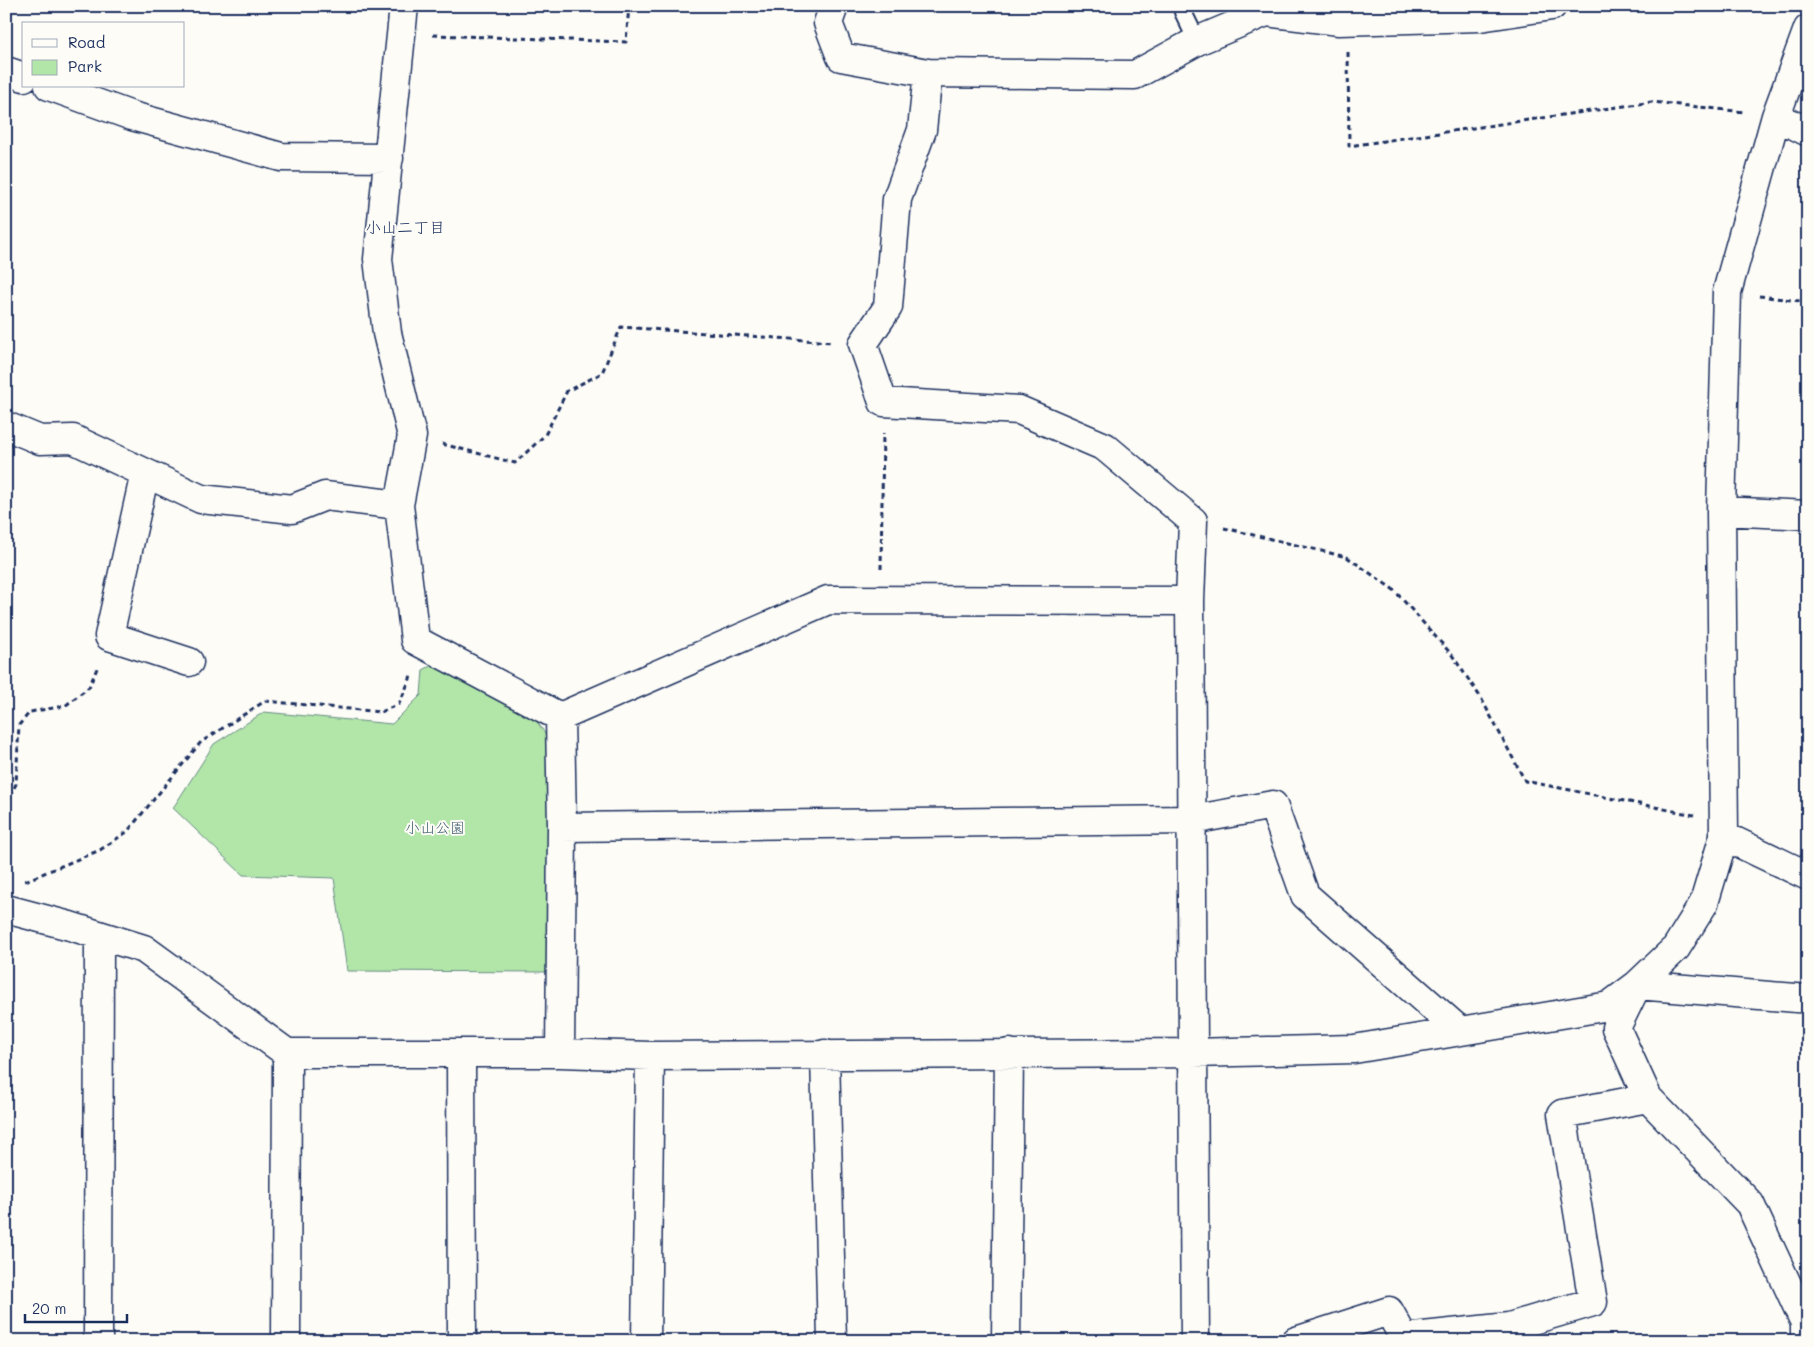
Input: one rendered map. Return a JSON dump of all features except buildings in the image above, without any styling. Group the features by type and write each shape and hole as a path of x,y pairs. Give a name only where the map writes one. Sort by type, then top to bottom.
{"street":[{"path":"404,6 378,259 387,333 412,436 398,505 415,640 560,717"},
{"path":"834,6 828,23 841,57 928,73 1135,75 1196,41 1266,12 1339,21 1480,17 1552,6"},
{"path":"6,909 144,949 287,1053 650,1056 1192,1053 1354,1049 1609,1006 1637,985 1676,948 1704,904 1724,829 1721,511 1727,292 1776,116 1808,29"},
{"path":"6,71 22,76"},
{"path":"928,73 922,130 897,199 888,307 864,344 883,402 1019,410 1105,447 1193,521 1190,601 1195,1341"},
{"path":"55,88 132,116 281,157 389,158"},
{"path":"1776,116 1808,132"},
{"path":"6,426 40,440 72,439 201,499 292,509 325,496 398,505"},
{"path":"145,473 110,636 189,662"},
{"path":"1721,511 1808,515"},
{"path":"560,717 828,600 1190,601"},
{"path":"560,717 562,827 560,1054"},
{"path":"562,827 1192,820 1273,805 1305,895 1460,1031"},
{"path":"1724,829 1808,876"},
{"path":"98,1341 99,936"},
{"path":"1637,985 1808,999"},
{"path":"1637,985 1616,1028 1648,1098 1750,1204 1805,1323 1805,1341"},
{"path":"286,1341 287,1053"},
{"path":"1006,1341 1009,1053"},
{"path":"461,1054 462,1341"},
{"path":"825,1054 832,1341"},
{"path":"646,1341 650,1056"},
{"path":"1296,1341 1389,1311 1404,1340 1509,1327 1593,1302 1562,1114 1648,1098"}],"lane":[{"path":"1183,6 1183,12 1196,41"}],"path":[{"path":"401,34 626,42 629,6"},
{"path":"1339,21 1348,52 1349,146 1652,102 1776,116"},
{"path":"1727,292 1808,302"},
{"path":"412,436 515,463 545,435 567,392 602,373 621,327 864,344"},
{"path":"880,600 883,402"},
{"path":"1193,521 1347,557 1394,590 1452,655 1481,698 1525,781 1724,829"},
{"path":"6,804 16,784 19,725 30,712 65,706 89,688 110,636"},
{"path":"23,882 100,850 127,832 201,742 265,700 381,712 399,704 410,679 415,640"}],"green space":[{"name":"小山公園","path":"440,661 534,717 546,735 551,972 347,971 334,878 243,875 173,808 214,744 264,712 392,724 421,695 423,670"}],"district":[{"name":"小山二丁目","path":"405,226"}]}
